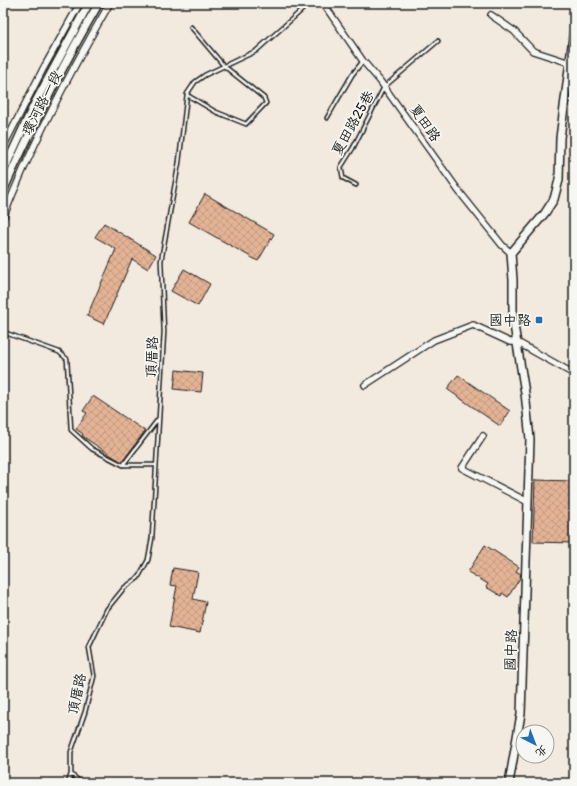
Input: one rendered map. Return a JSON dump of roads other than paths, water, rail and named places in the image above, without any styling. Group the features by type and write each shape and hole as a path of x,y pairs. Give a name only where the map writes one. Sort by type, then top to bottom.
{"street":[{"name":"環河路一段","path":"3,147 42,71 80,3"},
{"name":"環河路一段","path":"3,172 34,105 89,3"},
{"name":"環河路一段","path":"3,191 30,131 82,31 99,3"},
{"name":"環河路一段","path":"3,218 42,131 86,45 110,3"},
{"name":"夏田路","path":"323,3 363,61 384,87 458,190 502,245 511,253"},
{"path":"491,15 514,31 533,51 570,63"},
{"path":"511,253 545,213 554,199 559,180 560,138 574,30"},
{"name":"國中路","path":"509,783 521,714 530,439 513,319 511,253"},
{"path":"365,385 434,340 473,325 510,342 517,342 574,374"},
{"path":"483,436 462,468 528,502"}],"lane":[{"name":"頂厝路","path":"68,783 71,774 71,752 85,712 94,676 89,647 107,609 124,588 138,578 148,560 152,538 164,332 161,261 179,162 187,96 195,82 206,75 256,51 308,3"},
{"path":"187,96 216,112 246,124 266,103 264,98 224,66 191,27"},
{"path":"384,87 438,41"},
{"path":"328,118 352,75 363,61"},
{"name":"夏田路25巷","path":"356,185 343,178 340,167 353,148 384,87"},
{"path":"3,332 59,352 67,359 71,430 92,449 123,466 156,465"},
{"path":"123,466 159,417"},
{"path":"71,774 81,783"}],"place":[{"name":"國中路","path":"539,320"}]}
